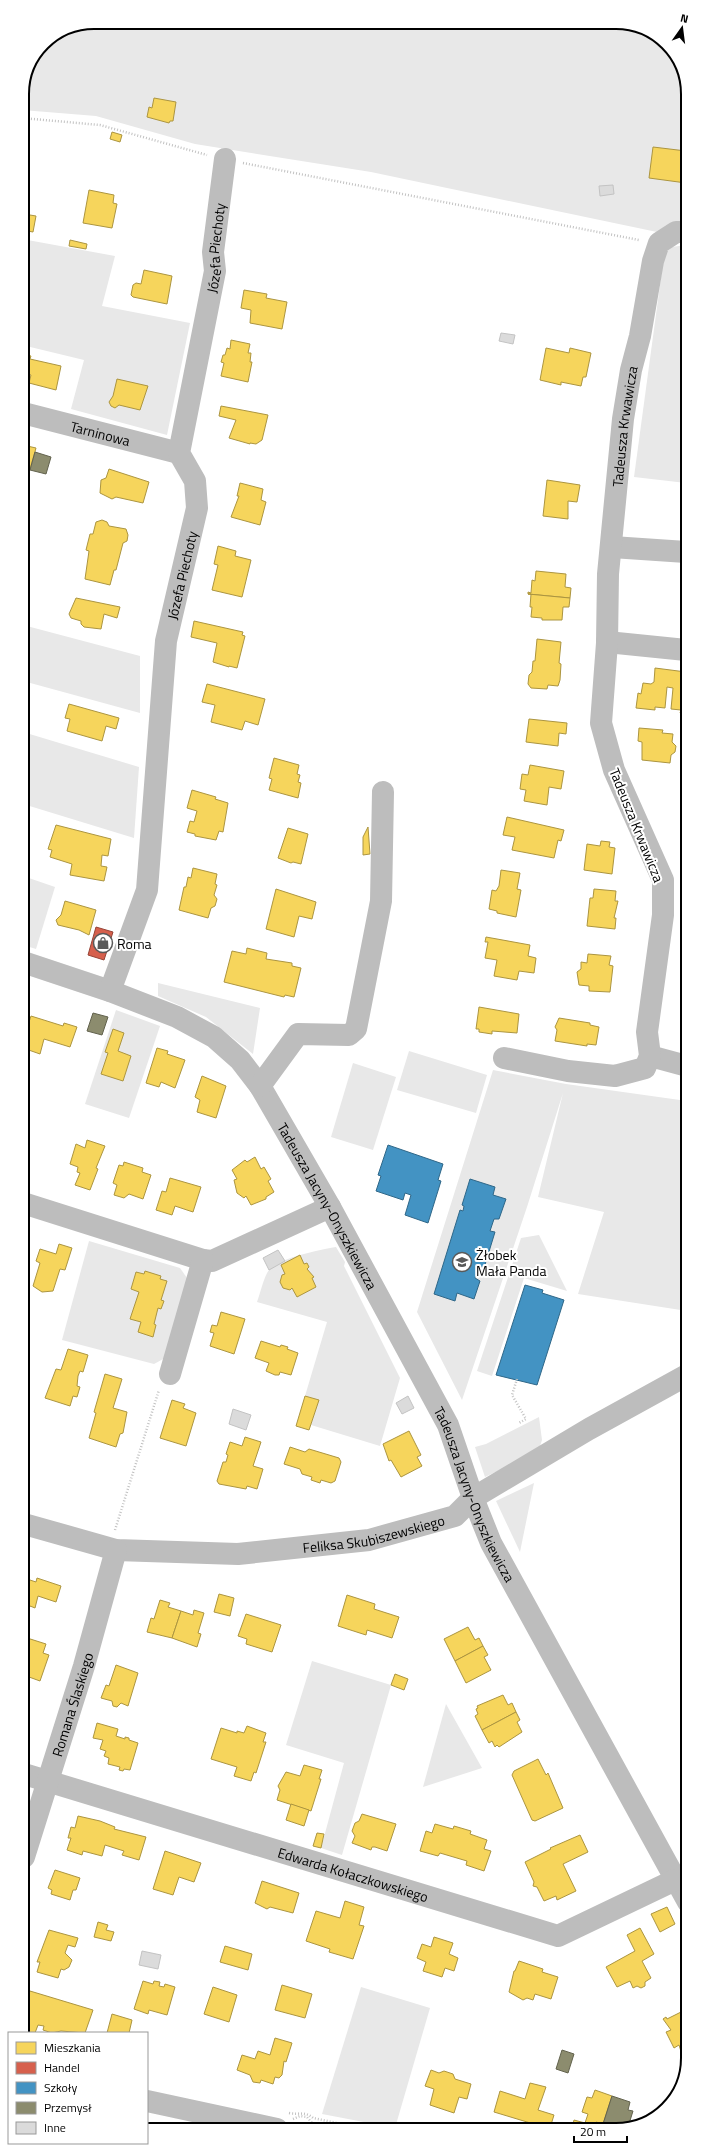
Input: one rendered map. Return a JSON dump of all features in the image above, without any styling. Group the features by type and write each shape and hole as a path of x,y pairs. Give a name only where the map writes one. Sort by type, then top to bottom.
{"street":[{"name":"Józefa Piechoty","path":"110,991 147,890 166,641 197,508 194,481 179,453 215,271 213,252 225,159"},
{"path":"659,244 676,232 681,232"},
{"name":"Tadeusza Krwawicza","path":"650,1056 647,1032 663,914 663,880 614,770 601,723 607,642 608,574 612,547 623,419 653,261 659,244"},
{"name":"Tarninowa","path":"29,415 179,453"},
{"path":"612,547 681,552"},
{"path":"607,642 681,649"},
{"path":"260,1086 298,1034 349,1036 356,1029 380,902 382,792"},
{"name":"Tadeusza Jacyny-Onyszkiewicza","path":"29,964 110,991 177,1017 214,1037 240,1060 260,1086 330,1207 448,1425 473,1498 491,1543 681,1890"},
{"path":"504,1058 568,1071 615,1076 645,1068 650,1056 681,1064"},
{"path":"29,1205 203,1260 212,1260 330,1207"},
{"path":"170,1374 203,1260"},
{"name":"Feliksa Skubiszewskiego","path":"29,1525 116,1550 238,1554 369,1540 455,1516 473,1498 589,1429 681,1378"},
{"name":"Romana Ślaskiego","path":"29,1840 84,1666 116,1550"},
{"name":"Edwarda Kołaczkowskiego","path":"29,1776 558,1936 675,1880"},
{"path":"148,2101 249,2123"}],"path":[{"path":"29,119 100,125 225,159 659,244"},
{"path":"116,1550 114,1534 162,1380 170,1374"},
{"path":"517,1379 512,1395 526,1419 519,1423"}],"shaded area":[{"path":"94,29 620,29 633,31 655,42 662,48 670,58 679,77 681,94 681,225 657,232 371,172 195,144 96,116 29,111 30,81 34,69 48,48 58,40 81,30"},
{"path":"29,240 115,256 102,306 190,323 167,435 71,409 84,360 29,347"},
{"path":"681,246 681,482 634,477 665,248"},
{"path":"29,627 140,656 140,713 29,683"},
{"path":"29,734 139,767 134,838 29,806"},
{"path":"29,878 55,887 36,949 29,947"},
{"path":"158,983 260,1008 253,1054 206,1017 158,996"},
{"path":"116,1010 160,1026 129,1118 85,1104"},
{"path":"409,1051 487,1075 476,1113 397,1090"},
{"path":"353,1063 396,1077 373,1150 331,1137"},
{"path":"493,1070 566,1084 681,1100 681,1310 578,1294 604,1212 538,1197 563,1093 527,1207 462,1400 417,1312"},
{"path":"539,1235 567,1291 524,1278 492,1376 477,1371 521,1238"},
{"path":"89,1241 180,1268 187,1278 165,1358 154,1364 62,1340"},
{"path":"336,1247 345,1262 344,1266 400,1378 380,1446 311,1425 318,1400 305,1396 327,1322 257,1302 267,1273 275,1265 282,1261 301,1255"},
{"path":"539,1417 542,1440 538,1452 485,1477 475,1447 486,1444"},
{"path":"534,1483 520,1552 496,1501"},
{"path":"312,1661 391,1685 342,1855 321,1848 344,1763 286,1745"},
{"path":"446,1704 482,1768 423,1787"},
{"path":"361,1987 430,2008 396,2123 369,2123 322,2114"}],"building: Mieszkania":[{"path":"154,98 176,102 173,121 170,121 169,123 147,117 149,107 152,108"},
{"path":"112,132 122,135 120,142 110,139"},
{"path":"653,147 681,150 681,182 649,178"},
{"path":"89,190 114,195 113,203 117,204 112,228 83,223"},
{"path":"29,215 36,216 33,232 29,231"},
{"path":"70,240 87,244 86,249 69,246"},
{"path":"144,270 172,276 167,304 133,297 131,295 133,285 136,283 141,284"},
{"path":"244,290 267,294 266,298 287,302 282,329 250,323 251,310 241,308"},
{"path":"231,340 250,344 248,353 251,353 250,362 252,362 248,382 221,376 224,363 221,362 227,348 230,349"},
{"path":"546,348 569,353 570,348 591,353 586,377 583,377 581,386 561,382 561,385 540,380"},
{"path":"29,356 31,356 30,359 61,366 56,390 29,383 31,375 29,374"},
{"path":"117,379 148,386 140,410 119,405 115,408 111,406 109,402 113,396"},
{"path":"221,406 268,415 262,440 256,444 250,444 229,438 236,420 219,416"},
{"path":"29,446 36,448 29,472"},
{"path":"109,469 149,482 143,503 116,497 112,499 100,493 101,480 106,478"},
{"path":"547,480 580,485 577,502 568,501 568,519 543,516"},
{"path":"240,483 263,489 261,500 266,502 260,525 231,517 239,496 237,496"},
{"path":"102,520 107,522 109,526 126,529 128,535 127,541 123,543 116,570 114,570 110,585 85,579 89,551 86,550 90,534 93,534 96,522"},
{"path":"218,546 236,551 235,556 251,560 242,597 212,590 218,565 214,564"},
{"path":"536,571 566,574 565,587 571,588 570,598 528,594 528,592 531,593 532,580 535,581"},
{"path":"531,594 570,598 569,607 563,607 562,620 542,620 542,618 531,617"},
{"path":"76,598 120,607 117,618 104,614 101,629 84,627 81,624 81,621 71,618 69,614"},
{"path":"194,621 243,632 242,635 245,636 237,668 213,662 217,643 191,637"},
{"path":"537,639 561,642 559,663 561,664 560,680 558,686 548,685 547,689 531,688 528,684 529,675 532,672 533,661 535,661"},
{"path":"655,668 681,671 681,710 671,709 673,688 667,687 665,708 655,707 655,710 636,708 638,693 641,694 643,683 651,684 654,682"},
{"path":"207,684 265,699 258,725 245,721 242,730 211,722 215,705 202,702"},
{"path":"69,704 119,718 116,729 106,726 102,741 67,731 70,719 65,718"},
{"path":"529,719 567,723 566,734 559,733 558,746 526,742"},
{"path":"639,728 663,730 662,733 673,734 672,742 676,746 675,752 671,755 670,763 642,760 642,742 638,741"},
{"path":"274,758 299,765 297,774 300,775 298,782 301,783 298,798 269,790 272,779 269,778"},
{"path":"530,765 564,771 561,789 549,787 547,805 524,801 526,790 520,789 522,774 528,775"},
{"path":"192,790 216,797 215,799 228,803 223,832 219,831 216,840 195,836 195,834 187,832 190,821 194,822 197,811 187,808"},
{"path":"507,817 564,830 561,841 558,840 554,858 512,850 515,837 503,835"},
{"path":"56,825 111,839 108,856 102,855 101,866 107,867 104,881 70,875 72,864 50,857 52,850 48,849"},
{"path":"368,827 370,854 363,855 363,837"},
{"path":"288,828 308,834 301,864 291,863 278,858"},
{"path":"601,841 610,842 609,847 615,848 612,874 584,870 587,844 600,846"},
{"path":"193,868 217,874 215,884 217,885 214,895 217,899 215,906 211,908 208,918 179,910 184,887 186,887 188,877 191,878"},
{"path":"501,870 520,873 517,889 521,890 516,917 497,913 497,911 489,909 492,890 496,891 499,886"},
{"path":"276,889 316,902 312,919 299,916 294,937 266,929"},
{"path":"594,889 616,891 615,901 618,901 614,918 616,918 615,929 587,926 590,898 593,898"},
{"path":"65,901 96,910 89,935 79,930 58,925 56,920 61,915"},
{"path":"486,937 530,945 528,956 536,958 534,973 519,971 517,980 494,976 497,960 485,958 488,942 485,942"},
{"path":"247,948 267,953 266,959 292,963 292,966 301,968 294,997 285,995 284,997 224,982 232,951 246,954"},
{"path":"588,954 611,956 609,965 613,966 610,992 589,991 589,986 579,985 577,972 581,969 581,962 587,963"},
{"path":"479,1007 519,1014 517,1033 492,1031 492,1034 479,1032 479,1029 476,1029"},
{"path":"31,1016 63,1026 64,1023 77,1027 70,1047 44,1039 40,1054 29,1050 29,1022"},
{"path":"559,1018 590,1023 590,1025 599,1027 596,1045 587,1044 587,1046 555,1041 557,1030 555,1027"},
{"path":"113,1029 124,1033 118,1051 131,1056 123,1081 101,1074 108,1053 105,1052"},
{"path":"157,1048 168,1051 167,1054 185,1060 175,1088 161,1082 159,1087 146,1083"},
{"path":"202,1076 226,1086 216,1118 197,1112 200,1100 195,1097"},
{"path":"87,1140 105,1146 96,1168 98,1169 90,1190 75,1185 80,1173 77,1172 78,1167 70,1164 76,1144 85,1148"},
{"path":"255,1157 261,1169 264,1167 271,1179 268,1181 274,1192 266,1197 266,1199 251,1205 246,1196 244,1198 237,1193 234,1180 237,1179 232,1170 245,1160 247,1162"},
{"path":"124,1162 143,1168 142,1172 151,1175 143,1199 129,1194 124,1198 114,1195 117,1185 113,1183 119,1165 123,1166"},
{"path":"170,1178 201,1187 193,1212 175,1206 172,1215 156,1210 162,1191 166,1192"},
{"path":"59,1244 72,1248 65,1270 60,1269 53,1291 42,1292 33,1286 40,1263 36,1261 40,1249 56,1254"},
{"path":"300,1255 304,1264 307,1263 309,1267 307,1269 314,1277 312,1278 316,1287 297,1297 292,1288 290,1290 283,1288 280,1282 282,1275 285,1274 281,1265"},
{"path":"145,1271 161,1276 160,1279 167,1281 161,1300 164,1301 161,1309 158,1308 154,1324 156,1325 153,1337 138,1332 141,1322 130,1319 139,1292 131,1289 136,1272 144,1274"},
{"path":"221,1312 245,1319 234,1354 210,1346 214,1333 210,1332 212,1325 217,1326"},
{"path":"261,1341 280,1347 281,1345 288,1347 287,1349 298,1353 291,1375 280,1372 279,1375 275,1375 266,1371 269,1363 255,1358"},
{"path":"68,1349 88,1355 83,1372 80,1371 78,1376 77,1386 80,1387 77,1397 73,1396 70,1406 45,1398 56,1369 61,1370"},
{"path":"105,1374 122,1379 113,1408 127,1412 123,1433 120,1434 116,1447 89,1438 96,1413 94,1412"},
{"path":"305,1396 319,1400 309,1430 296,1426"},
{"path":"172,1400 185,1404 183,1408 196,1413 186,1446 160,1438"},
{"path":"409,1431 421,1455 417,1457 422,1466 401,1477 391,1460 389,1461 383,1444"},
{"path":"245,1437 261,1442 253,1466 263,1469 257,1489 247,1486 246,1489 219,1484 217,1481 223,1462 226,1462 228,1455 226,1454 230,1442 242,1446"},
{"path":"290,1447 305,1452 309,1449 339,1458 341,1462 335,1481 331,1483 321,1480 320,1483 311,1480 312,1477 302,1474 300,1469 284,1464"},
{"path":"37,1578 61,1586 56,1602 38,1596 35,1608 30,1606 29,1609 29,1580 36,1582"},
{"path":"219,1594 234,1598 230,1616 214,1612"},
{"path":"347,1595 375,1604 374,1609 399,1617 392,1638 367,1630 366,1635 338,1626"},
{"path":"160,1600 170,1603 168,1607 181,1611 172,1638 147,1632 151,1618 154,1619"},
{"path":"194,1610 204,1613 198,1633 201,1634 197,1647 172,1638 181,1611 193,1615"},
{"path":"246,1614 281,1625 272,1652 246,1644 247,1639 238,1636"},
{"path":"468,1627 475,1640 479,1638 483,1646 455,1661 444,1639"},
{"path":"29,1639 46,1644 43,1653 49,1655 40,1681 29,1677"},
{"path":"483,1646 488,1655 484,1657 491,1670 466,1683 455,1661"},
{"path":"116,1665 138,1673 128,1706 121,1703 117,1707 113,1706 112,1701 101,1698 106,1685 109,1686"},
{"path":"395,1674 408,1679 404,1690 391,1685"},
{"path":"503,1695 508,1705 512,1703 516,1712 482,1730 475,1716 478,1714 476,1709 478,1708 477,1706"},
{"path":"516,1712 520,1720 517,1722 522,1732 499,1747 497,1745 495,1747 492,1741 489,1743 482,1730"},
{"path":"97,1723 118,1729 116,1736 125,1739 125,1737 129,1738 129,1740 138,1743 130,1770 119,1770 120,1767 108,1764 109,1758 104,1756 106,1751 100,1749 103,1740 93,1738"},
{"path":"247,1726 266,1733 263,1742 266,1742 256,1773 254,1772 251,1781 234,1776 237,1767 211,1759 221,1728 237,1733 237,1731 244,1733"},
{"path":"538,1759 546,1775 548,1773 563,1808 535,1821 532,1820 512,1775 514,1771"},
{"path":"304,1765 322,1770 319,1779 321,1779 311,1811 277,1800 280,1790 278,1786 286,1772 300,1776"},
{"path":"291,1804 309,1810 304,1826 286,1820"},
{"path":"362,1814 396,1824 387,1851 375,1847 372,1847 371,1850 352,1843 355,1836 352,1831 355,1823 359,1821"},
{"path":"78,1816 100,1821 115,1827 114,1829 146,1837 139,1860 122,1855 124,1851 105,1845 102,1856 83,1851 82,1855 67,1850 71,1838 68,1838 71,1827 75,1828"},
{"path":"435,1824 453,1829 454,1826 471,1831 470,1834 487,1840 484,1849 491,1851 484,1871 466,1865 467,1861 440,1853 438,1856 420,1851 426,1831 432,1833"},
{"path":"317,1833 324,1834 321,1848 313,1846"},
{"path":"580,1835 588,1852 563,1864 576,1891 557,1900 556,1896 544,1901 537,1887 533,1886 534,1882 525,1862 551,1849 550,1848"},
{"path":"165,1851 201,1863 194,1882 179,1877 173,1895 153,1889"},
{"path":"55,1870 80,1878 76,1890 73,1890 70,1900 51,1894 52,1890 48,1888"},
{"path":"262,1881 299,1893 293,1913 270,1907 267,1909 255,1903"},
{"path":"345,1901 364,1907 359,1925 364,1926 353,1959 329,1952 330,1949 306,1941 316,1911 340,1918"},
{"path":"667,1907 675,1924 660,1932 651,1914"},
{"path":"98,1922 108,1925 106,1930 114,1932 111,1941 94,1937"},
{"path":"640,1928 654,1954 642,1961 651,1978 645,1982 645,1986 641,1988 637,1986 633,1988 630,1981 617,1987 606,1967 635,1951 627,1935"},
{"path":"49,1930 78,1938 75,1947 68,1945 65,1953 72,1960 69,1967 64,1970 61,1969 58,1978 37,1972 40,1962 37,1962"},
{"path":"434,1937 453,1943 449,1954 458,1958 454,1971 445,1968 442,1977 423,1971 426,1962 417,1958 422,1944 431,1947"},
{"path":"225,1946 252,1954 248,1970 220,1962"},
{"path":"519,1961 543,1969 542,1972 558,1977 551,1999 535,1994 533,2000 527,1998 523,2000 509,1992 514,1971"},
{"path":"143,1981 153,1984 154,1981 160,1982 159,1986 164,1987 165,1984 175,1987 167,2015 149,2010 148,2014 134,2009"},
{"path":"282,1985 312,1994 305,2018 275,2010"},
{"path":"213,1987 237,1995 229,2022 204,2014"},
{"path":"30,1991 93,2010 85,2032 49,2032 43,2030 44,2026 38,2025 35,2032 29,2032"},
{"path":"681,2012 681,2052 679,2045 674,2048 666,2032 671,2030 663,2019 666,2017 667,2019"},
{"path":"112,2014 132,2020 129,2032 107,2032"},
{"path":"275,2038 292,2043 286,2062 284,2061 282,2075 279,2078 275,2077 273,2084 261,2080 260,2083 253,2082 250,2075 237,2070 242,2055 255,2059 258,2051 270,2055"},
{"path":"431,2070 439,2073 444,2071 453,2074 455,2079 471,2084 467,2099 459,2097 454,2113 430,2105 434,2089 425,2086"},
{"path":"530,2083 546,2087 538,2110 554,2115 552,2123 530,2123 494,2112 500,2091 525,2099"},
{"path":"595,2090 612,2096 603,2123 585,2123 588,2114 582,2112 587,2097 592,2098"},
{"path":"574,2120 585,2123 573,2123"}],"building: Handel":[{"path":"96,927 113,932 104,960 88,955"}],"building: Szkoły":[{"path":"388,1145 443,1164 438,1180 441,1181 428,1223 405,1215 411,1195 405,1193 403,1200 376,1191 381,1176 378,1175"},
{"path":"470,1179 495,1187 493,1195 506,1199 499,1219 494,1219 490,1231 495,1232 484,1268 479,1266 475,1278 480,1281 474,1299 457,1293 455,1301 434,1294 460,1210 463,1211 464,1206 462,1205"},
{"path":"525,1285 543,1290 542,1293 564,1300 537,1385 496,1375"}],"building: Przemysł":[{"path":"35,452 51,457 46,474 30,470"},
{"path":"93,1013 108,1017 102,1035 87,1031"},
{"path":"562,2050 574,2054 568,2073 556,2069"},
{"path":"612,2096 630,2102 628,2110 633,2111 630,2121 603,2123"}],"building: Inne":[{"path":"613,185 614,194 600,196 599,186"},
{"path":"501,333 515,335 513,344 499,341"},
{"path":"278,1250 285,1261 269,1270 263,1258"},
{"path":"408,1396 414,1408 402,1414 396,1403"},
{"path":"233,1409 251,1415 246,1430 229,1424"},
{"path":"142,1951 161,1955 158,1969 139,1965"}],"place":[{"name":"Roma","path":"103,943"},
{"name":"Żłobek Mała Panda","path":"462,1262"}]}
